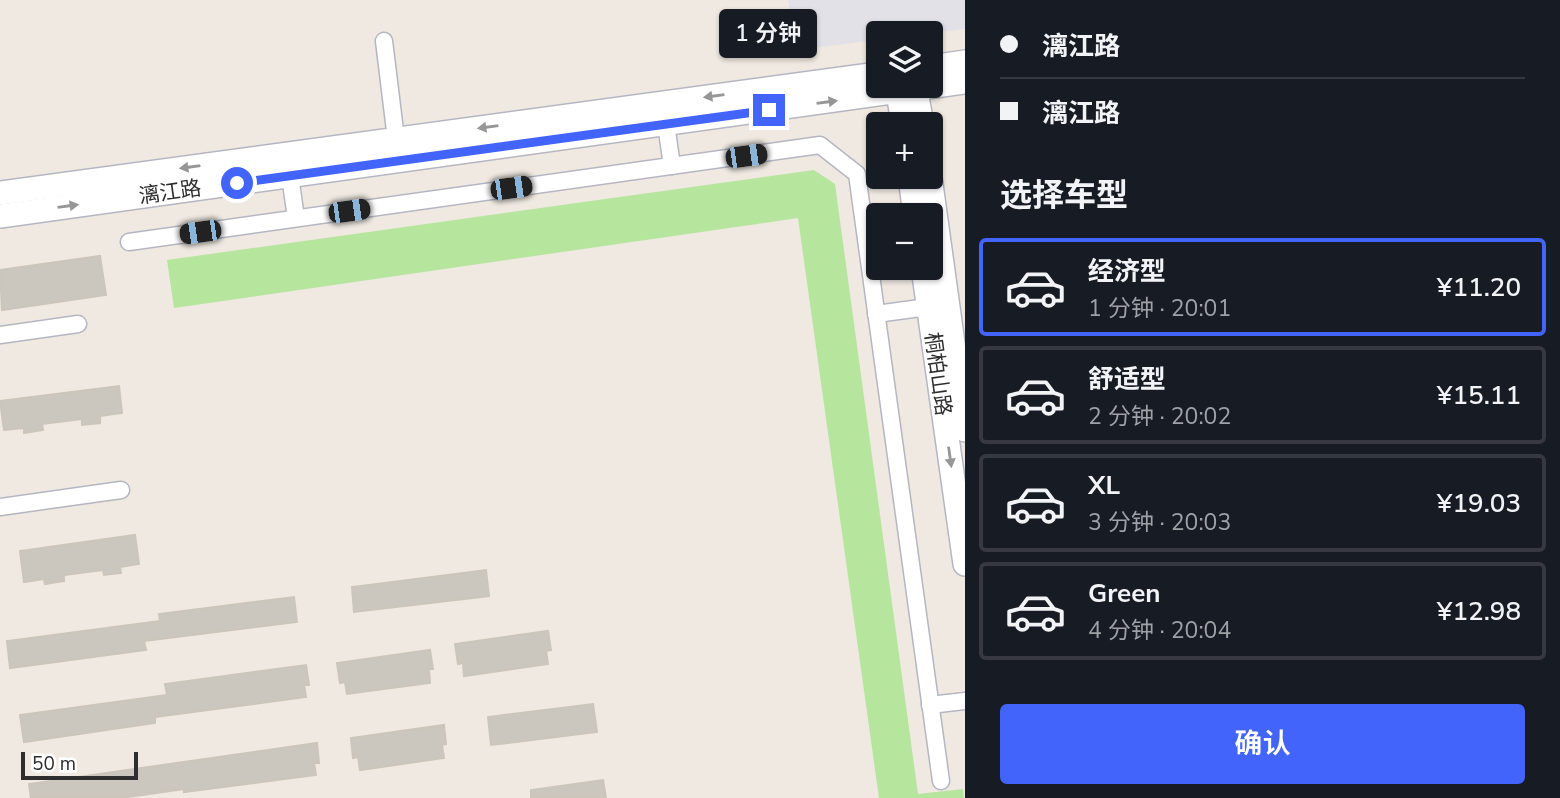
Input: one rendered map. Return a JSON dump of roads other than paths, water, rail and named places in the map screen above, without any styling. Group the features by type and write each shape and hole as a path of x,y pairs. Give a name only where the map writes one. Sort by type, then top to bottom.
{"street":[{"path":"384,41 396,139"},
{"path":"943,65 965,62"},
{"name":"漓江路","path":"0,193 866,76"},
{"name":"漓江路","path":"943,84 965,82"},
{"name":"漓江路","path":"0,216 866,94"},
{"path":"666,124 672,166"},
{"path":"128,242 820,145 857,174 941,781"},
{"path":"290,176 296,218"},
{"name":"桐柏山路","path":"932,189 965,430"},
{"name":"桐柏山路","path":"925,280 965,564"},
{"path":"876,314 928,307"},
{"path":"0,335 78,324"},
{"path":"0,506 121,490"},
{"path":"930,705 965,701"}]}
